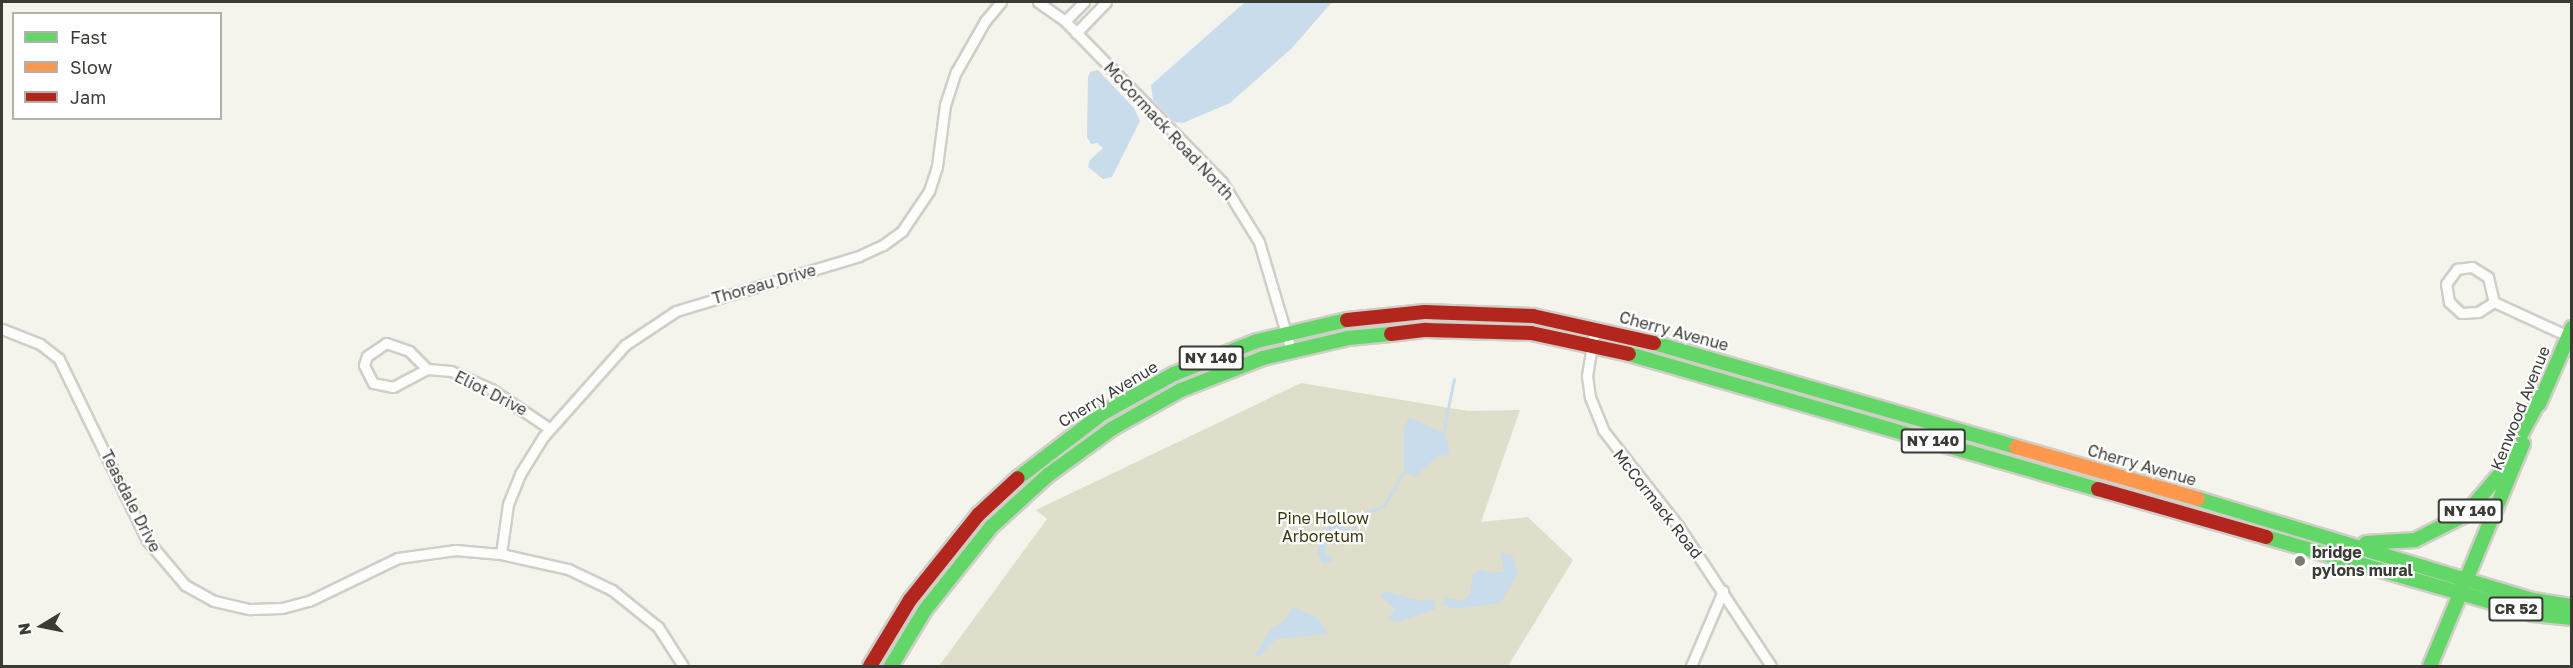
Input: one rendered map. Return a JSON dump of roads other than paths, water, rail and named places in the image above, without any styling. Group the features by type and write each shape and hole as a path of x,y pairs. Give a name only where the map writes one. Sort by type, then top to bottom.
{"main road":[{"name":"Cherry Avenue","path":"870,666 894,624 943,556 997,496 1036,461 1095,418 1157,382 1229,350 1287,333 1373,316 1453,311 1533,316 1595,327 2276,521 2468,581 2571,606"},
{"name":"Cherry Avenue","path":"891,666 925,610 957,567 1009,509 1048,475 1113,428 1173,394 1236,367 1291,350 1375,334 1453,329 1531,333 1591,345 2533,614 2571,618"},
{"name":"Kenwood Avenue","path":"2430,666 2468,581 2542,395 2570,332"},
{"name":"NY 140","path":"2341,540 2409,541 2441,530 2465,515 2500,474 2542,395"}],"street":[{"name":"Thoreau Drive","path":"501,554 508,504 520,474 550,429 625,345 676,311 859,256 883,245 902,231 929,191 937,166 945,105 956,72 985,21 1001,2"},
{"name":"McCormack Road North","path":"1038,2 1065,21 1222,182 1245,214 1262,250 1291,350"},
{"path":"1065,21 1084,2"},
{"path":"1076,33 1106,2"},
{"path":"2464,267 2477,268 2488,277 2494,302 2478,312 2461,313 2447,296 2449,277 2464,267"},
{"path":"2494,302 2570,332"},
{"name":"McCormack Road","path":"1595,327 1591,345 1588,386 1603,430 1723,591 1771,666"},
{"name":"Teasdale Drive","path":"2,329 40,344 59,359 147,540 185,585 213,601 250,609 282,608 316,598 398,558 455,550 501,554 568,569 612,590 658,627 683,666"},
{"path":"386,343 409,351 427,369 404,384 379,387 367,376 364,365 374,348 386,343"},
{"name":"Eliot Drive","path":"427,369 451,371 491,389 550,429"},
{"path":"1691,666 1723,591"}],"water":[{"path":"1245,2 1332,2 1292,48 1230,103 1183,123 1174,122 1153,100 1151,85"},
{"path":"1098,70 1134,108 1140,121 1112,177 1103,179 1088,167 1090,160 1103,148 1097,143 1091,144 1087,137 1088,77 1090,72"},
{"path":"1409,417 1443,433 1448,443 1449,455 1438,456 1415,477 1404,471 1404,429"},
{"path":"1328,508 1343,520 1342,528 1326,546 1325,553 1335,560 1323,564 1318,554 1320,533 1327,527 1324,511"},
{"path":"1501,553 1512,555 1518,574 1500,603 1455,609 1443,605 1444,597 1462,601 1470,594 1473,574 1482,569 1492,573 1504,571"},
{"path":"1384,591 1421,601 1433,599 1436,609 1397,622 1388,619 1395,609 1380,596"},
{"path":"1292,607 1318,618 1328,634 1276,639 1259,657 1254,656 1271,629 1285,620"}],"waterway":[{"path":"1443,433 1454,379"},
{"path":"1342,528 1352,531 1367,512 1384,506 1404,471"}],"place":[{"name":"bridge pylons mural","path":"2300,561"}],"park label":[{"name":"Pine Hollow Arboretum","path":"1323,527"}]}
